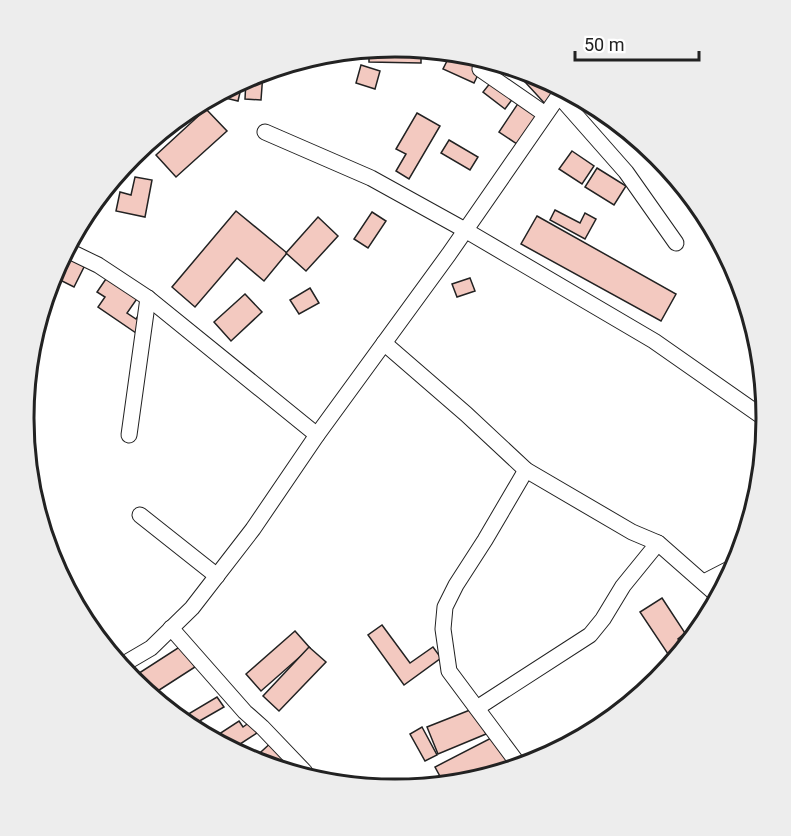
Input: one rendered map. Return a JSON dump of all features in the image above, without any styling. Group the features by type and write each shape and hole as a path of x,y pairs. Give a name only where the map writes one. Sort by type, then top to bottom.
{"street":[{"path":"480,69 545,114"},
{"path":"129,661 151,648 192,608 253,529 317,435 559,96"},
{"path":"564,99 626,172 675,243"},
{"path":"265,132 370,178 465,230 654,340 756,412"},
{"path":"74,254 98,265 148,298 317,435"},
{"path":"129,435 148,298"},
{"path":"384,343 466,414 525,470 632,532 658,543 712,590"},
{"path":"515,759 449,671 443,629 445,607 456,585 525,470"},
{"path":"140,515 217,576"},
{"path":"477,708 590,635 603,619 623,586 658,543"},
{"path":"704,582 721,573"},
{"path":"171,628 245,712 299,766"}],"building":[{"path":"369,58 372,58 421,58 421,63 369,62"},
{"path":"447,61 481,67 474,83 443,69"},
{"path":"361,65 380,71 375,89 356,83"},
{"path":"495,77 517,93 505,109 483,92"},
{"path":"523,80 560,96 548,107"},
{"path":"262,82 261,100 245,99 246,89"},
{"path":"240,92 238,101 227,99"},
{"path":"523,96 544,110 520,146 499,132"},
{"path":"207,110 227,131 176,177 156,155"},
{"path":"417,113 440,126 409,179 396,171 406,154 396,149"},
{"path":"449,140 478,157 470,170 441,153"},
{"path":"572,151 594,166 582,184 559,169"},
{"path":"597,168 626,186 614,205 585,187"},
{"path":"135,177 152,180 145,217 116,211 120,192 131,195"},
{"path":"555,210 580,223 585,213 596,219 585,239 550,220"},
{"path":"236,211 287,253 264,281 237,258 195,307 172,287"},
{"path":"372,212 386,221 368,248 354,239"},
{"path":"537,216 676,294 661,321 521,244"},
{"path":"318,217 338,236 306,271 286,253"},
{"path":"75,252 88,259 74,287 62,281"},
{"path":"110,273 141,293 127,313 136,319 148,301 157,308 139,335 98,307 105,297 97,292"},
{"path":"470,278 475,291 457,297 452,284"},
{"path":"310,288 319,303 299,314 290,300"},
{"path":"245,294 262,312 231,341 214,322"},
{"path":"662,598 685,633 678,639 679,641 668,654 640,612"},
{"path":"382,625 410,663 433,647 441,658 404,685 368,635"},
{"path":"295,631 310,648 261,691 246,674"},
{"path":"181,646 195,667 159,690 140,673"},
{"path":"309,647 326,662 279,711 263,696"},
{"path":"217,697 224,707 200,721 189,714"},
{"path":"475,708 486,734 438,754 427,727"},
{"path":"239,721 243,727 250,722 257,733 240,744 220,734"},
{"path":"422,727 437,755 425,761 410,734"},
{"path":"497,735 511,760 443,776 440,776 435,767"},
{"path":"274,740 294,764 279,760 260,753"}]}
